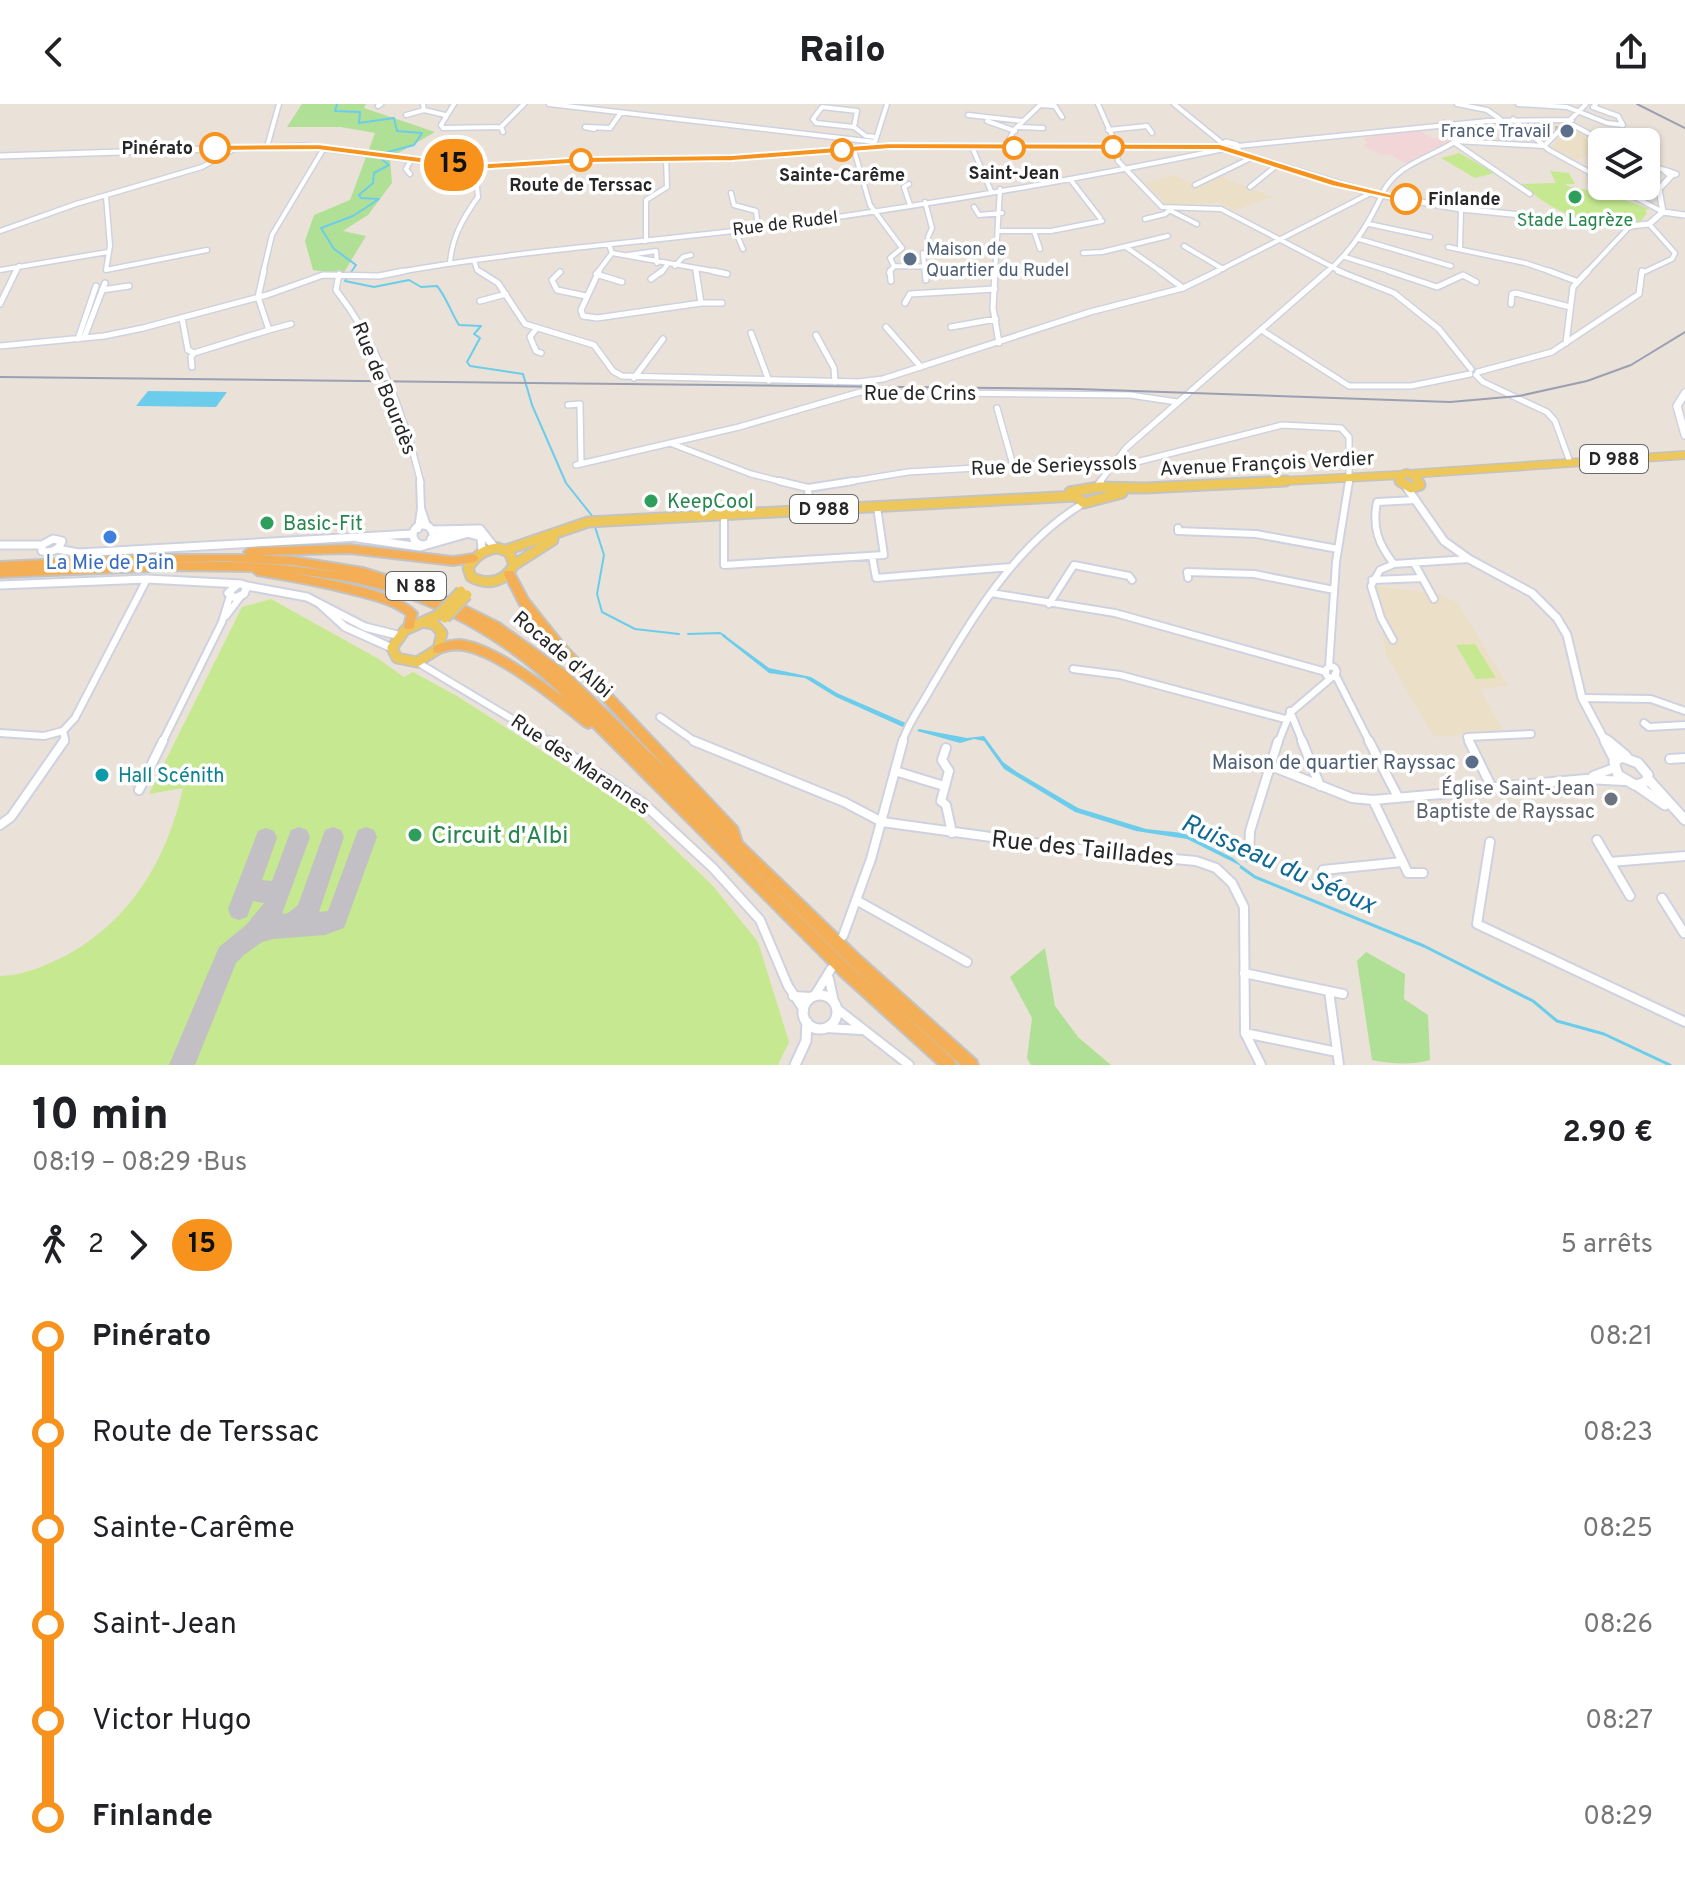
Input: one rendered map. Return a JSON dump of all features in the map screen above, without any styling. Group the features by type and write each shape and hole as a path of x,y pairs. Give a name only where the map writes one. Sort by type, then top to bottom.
{"highway":[{"path":"0,566 309,549 385,551 453,561 478,554"},
{"name":"Rocade d'Albi","path":"0,566 198,558 281,559 357,570 433,592 490,620 544,659 887,992 971,1065"},
{"name":"Rocade d'Albi","path":"0,573 247,565 307,569 373,582 433,602 483,628 528,658 847,972 949,1065"},
{"path":"151,567 258,571 332,586 409,609 413,617 409,626"},
{"path":"512,569 524,602 559,646 733,831 739,846"},
{"path":"434,653 461,645 502,664 551,692 611,738"}],"main road":[{"path":"1685,393 1677,406 1685,435"},
{"name":"Avenue François Verdier","path":"1103,488 1350,475 1400,478 1430,471 1685,455"},
{"path":"1400,478 1419,482 1430,471"},
{"path":"1078,498 1103,488"},
{"path":"1078,498 1103,488"},
{"name":"D 988","path":"506,550 573,526 596,522 1043,496 1078,498"},
{"name":"D 988","path":"512,569 549,542 596,522"},
{"path":"441,616 443,638 434,653 417,662 402,661 392,648 397,635 409,626 427,623 441,616 464,593 483,583 497,581 512,569 512,555 495,548 478,554 468,568 471,577 464,593"},
{"path":"471,577 483,583"},
{"path":"427,623 440,628"}],"street":[{"path":"267,147 279,104"},
{"path":"423,104 424,110"},
{"path":"454,104 445,115 441,125 443,128 502,129 524,104"},
{"path":"549,104 875,140"},
{"path":"598,111 606,104"},
{"path":"879,148 875,140 887,104"},
{"path":"1005,148 1005,142 1041,104 1055,106 1062,117"},
{"path":"1098,104 1116,147 1116,158 1162,207 1197,224"},
{"path":"1174,104 1231,151 1444,123 1512,118 1571,122 1588,132"},
{"path":"1457,104 1487,110 1500,119"},
{"path":"1518,104 1556,105 1581,110 1607,123 1624,124 1614,114 1594,106"},
{"path":"1103,488 1114,463 1177,402 1335,270 1369,224 1383,188 1401,171 1456,142 1544,146 1586,104"},
{"path":"854,127 858,113 852,110 822,107 813,119 816,123 854,127 890,146"},
{"path":"406,115 424,110 445,115"},
{"path":"594,129 610,128 620,114"},
{"path":"968,115 1023,121"},
{"path":"1512,118 1544,146 1588,172"},
{"path":"987,121 1016,129 1043,128"},
{"path":"1444,123 1456,142 1530,194"},
{"path":"1108,130 1147,126 1152,133"},
{"path":"0,156 267,147 324,148 475,167 890,146 1222,146 1240,150 1251,158 1276,166 1379,195 1461,209 1630,226 1649,224 1663,212"},
{"name":"Rue de Rudel","path":"0,346 81,338 182,318 258,297 311,278 344,274 379,276 450,263 758,228 1126,170 1222,146"},
{"path":"972,147 991,191"},
{"path":"0,231 206,165 236,148"},
{"path":"269,330 258,297 274,229 324,148"},
{"path":"854,150 870,205 902,248 890,260 894,266"},
{"path":"1195,185 1251,158"},
{"path":"646,241 646,200 667,187 666,159"},
{"path":"410,174 406,169 411,160"},
{"path":"1250,187 1276,166"},
{"path":"450,263 451,247 461,221 478,197 475,167"},
{"path":"1660,168 1673,174 1684,172"},
{"path":"1663,212 1659,189 1673,174"},
{"path":"999,231 1058,230 1101,219 1070,179"},
{"path":"909,184 904,187 910,205"},
{"path":"999,343 994,268 1002,213 1000,189"},
{"path":"731,193 734,205 756,211 758,228"},
{"path":"474,260 477,270 498,283 525,324 594,345 613,371 634,378 877,381 1090,312 1183,288 1379,195"},
{"path":"106,196 106,270 207,250"},
{"path":"1640,200 1663,212 1685,215"},
{"path":"925,202 932,228 928,237"},
{"path":"974,207 979,215 1002,213"},
{"path":"1145,219 1171,210 1221,209 1335,270 1400,297 1439,329 1483,382 1547,412 1555,421 1560,442 1570,462"},
{"path":"1460,249 1461,209"},
{"path":"1369,224 1430,237"},
{"path":"1263,331 1349,386 1411,386 1552,352 1639,294 1642,271 1675,256 1672,248 1649,224"},
{"path":"1566,343 1576,281 1630,226"},
{"path":"735,230 743,249"},
{"path":"1034,231 1040,249"},
{"path":"1083,253 1126,247 1168,236"},
{"path":"1359,239 1451,266"},
{"path":"609,245 612,253"},
{"path":"1184,246 1223,269"},
{"path":"1126,247 1183,288"},
{"path":"1448,247 1525,263 1576,281"},
{"path":"624,256 656,251 657,263"},
{"path":"1525,263 1528,251"},
{"path":"0,270 108,252"},
{"path":"612,253 696,271 727,274"},
{"path":"612,253 596,274 581,313 592,318 701,303 722,303"},
{"path":"923,253 926,280"},
{"path":"675,266 683,257 691,255"},
{"path":"1345,257 1437,287 1463,275 1476,282"},
{"path":"1499,257 1500,268"},
{"path":"651,279 659,276 667,265"},
{"path":"0,304 19,266"},
{"path":"894,266 994,268"},
{"path":"891,281 889,273 894,266"},
{"path":"696,271 701,303"},
{"path":"560,272 552,280 557,290 586,296"},
{"name":"Rue de Bourdès","path":"344,274 336,290 350,303 362,328 420,480 421,508 414,535"},
{"path":"596,274 622,282"},
{"path":"81,338 99,288 105,283"},
{"path":"99,288 129,286"},
{"path":"905,303 910,294 995,289"},
{"path":"1511,304 1512,294 1516,293 1570,307"},
{"path":"480,301 506,294"},
{"path":"182,318 188,350 194,353"},
{"path":"951,327 996,319"},
{"path":"192,367 191,357 194,353 291,324"},
{"path":"886,327 921,367"},
{"path":"536,329 530,337 536,351 541,353"},
{"path":"1568,331 1578,336"},
{"path":"751,333 769,381"},
{"path":"816,335 834,368 835,382"},
{"path":"634,378 663,339"},
{"name":"Rue de Crins","path":"568,405 580,404 578,464 758,423 860,392 1118,394 1177,402"},
{"path":"997,408 1013,465"},
{"name":"Rue de Serieyssols","path":"670,443 751,474 808,488 880,474 1013,465 1144,462 1282,425 1300,425 1345,430 1349,437 1350,475"},
{"path":"1249,857 1250,831 1285,719 1290,711 1324,689 1330,673 1338,549 1350,475"},
{"path":"1400,478 1444,541 1469,559 1506,576 1548,606 1567,635 1582,698 1614,764 1630,783 1682,818"},
{"path":"1419,482 1423,511"},
{"path":"808,488 809,509"},
{"path":"843,936 882,822 904,736 991,593 1011,567 1078,498"},
{"path":"1394,564 1382,549 1374,531 1377,502 1416,500"},
{"path":"724,515 724,565 872,556 884,555 877,505"},
{"name":"Rue de Bourdès","path":"421,508 431,528"},
{"path":"431,528 431,539"},
{"path":"0,545 42,545 44,552 57,549 79,553 414,535 431,528 480,529 495,548"},
{"path":"1178,528 1178,531 1256,534 1338,549"},
{"path":"414,535 421,543 469,533 481,537 478,554"},
{"path":"352,536 420,547 469,533"},
{"path":"872,556 876,578 1011,567"},
{"path":"1393,640 1373,596 1372,580 1380,570 1394,564 1469,559"},
{"path":"1414,563 1434,599"},
{"path":"1049,604 1074,565 1129,576 1132,580"},
{"path":"1188,578 1187,572 1254,574 1334,590"},
{"path":"1372,580 1422,578"},
{"path":"0,733 44,736 63,731 75,718 147,579"},
{"path":"0,585 147,579 211,583 242,590 281,590 317,601 376,634 397,635"},
{"path":"211,583 229,595"},
{"path":"229,595 242,590"},
{"path":"139,790 222,622 242,590"},
{"path":"991,593 1115,613 1330,673 1398,797"},
{"path":"222,622 229,595"},
{"path":"317,601 345,627 392,648"},
{"path":"431,669 434,653"},
{"name":"Rue des Marannes","path":"417,662 513,718 654,813 754,912 771,937 793,996 804,1010"},
{"path":"1073,669 1120,675 1285,719"},
{"path":"1582,698 1651,699 1685,711"},
{"path":"1290,711 1320,787"},
{"name":"Rue des Taillades","path":"660,717 697,743 844,802 882,822 1209,864 1225,875 1240,894 1244,907 1245,1033 1261,1065"},
{"path":"1644,723 1649,727 1685,725"},
{"path":"0,825 11,817 65,739 63,731"},
{"path":"1491,786 1467,737 1531,734"},
{"path":"1602,736 1643,767 1648,779 1682,818"},
{"path":"946,748 942,760 949,771 941,801 946,805 952,833"},
{"path":"1586,779 1628,758"},
{"path":"1670,759 1685,758"},
{"path":"1271,766 1352,798 1373,800 1452,793"},
{"path":"895,771 944,786"},
{"path":"1473,789 1586,779 1643,784 1648,779"},
{"path":"1373,800 1408,873 1423,873"},
{"path":"1597,840 1630,896"},
{"path":"1490,842 1477,924 1685,1022"},
{"path":"1610,862 1685,856"},
{"path":"1323,870 1402,862"},
{"path":"1662,898 1685,933"},
{"path":"856,900 967,962"},
{"path":"795,1065 806,1041 804,1010 830,973 834,1019 806,1041"},
{"path":"1244,973 1343,994"},
{"path":"1329,991 1339,1065"},
{"path":"793,996 825,995 909,1065"},
{"path":"807,1022 823,1029 865,1031"},
{"path":"1245,1033 1337,1052"}],"shaded area":[{"path":"1569,126 1588,135 1588,157 1572,161 1550,149"},
{"path":"1431,128 1420,131 1432,138 1451,139 1452,142 1407,164 1389,154 1382,155 1363,146 1368,142 1362,138"},
{"path":"1174,175 1196,186 1218,175 1272,197 1234,211 1220,203 1167,205 1145,183"},
{"path":"1376,586 1439,594 1458,603 1508,686 1480,689 1504,731 1434,737 1386,655"}],"green space":[{"path":"302,104 366,104 364,108 435,132 390,158 392,183 368,215 343,231 366,236 343,274 313,270 305,241 314,215 350,200 375,133 341,127 287,127"},
{"path":"1459,153 1495,173 1475,178 1441,158"},
{"name":"Stade Lagrèze","path":"1550,171 1569,173 1575,184 1567,186 1588,190 1588,200 1624,200 1650,209 1645,210 1647,213 1640,222 1634,223 1585,219 1548,204 1521,184 1556,183"},
{"name":"Circuit d'Albi","path":"271,599 377,658 404,677 413,672 457,696 636,812 713,886 758,942 789,1042 778,1065 0,1065 0,976 41,967 88,942 109,925 143,886 167,839 183,788 149,794 242,607"},
{"path":"1475,644 1496,678 1476,679 1456,645"},
{"path":"1045,948 1055,1006 1078,1037 1111,1065 1031,1065 1027,1058 1032,1018 1010,977"},
{"path":"1366,952 1405,974 1404,999 1428,1015 1430,1060 1402,1063 1372,1060 1357,961"}],"water":[{"path":"148,391 227,392 216,407 136,406"},
{"path":"723,634 769,668 811,677 837,693 908,724 905,728 836,697 805,678 769,673"},
{"path":"917,731 967,738 984,736 1003,762 1078,808 1146,829 1183,833 1233,858 1243,867 1187,839 1136,831 1075,812 1004,769 984,741 974,739 960,743"}],"waterway":[{"name":"Ruisseau du Séoux","path":"337,104 335,111 360,112 359,123 394,118 397,131 422,133 414,145 384,153"},
{"name":"Ruisseau du Séoux","path":"379,157 389,165 374,173 373,183 359,195 361,198 379,199 353,216 321,228 334,249 356,265 345,281 374,287 409,280 421,287 437,286 459,325 481,326 474,334 480,338 467,362 470,366 523,374 532,405 566,483 593,517"},
{"name":"Ruisseau du Séoux","path":"595,527 604,555 597,594 602,612 635,629 679,634"},
{"name":"Ruisseau du Séoux","path":"688,634 720,633 725,636"},
{"name":"Ruisseau du Séoux","path":"1241,867 1255,877 1424,946 1533,1001 1557,1021 1604,1034 1670,1065"}],"taxiway":[{"path":"277,898 299,837"},
{"path":"293,924 307,913 333,837"},
{"path":"182,1065 227,955 244,939 263,930 336,920 366,837"},
{"path":"266,838 249,884 255,891 274,892 277,898"},
{"path":"239,909 249,881"},
{"path":"256,930 268,919 277,898"}],"tunnel":[{"path":"1525,129 1560,128"}],"railway":[{"path":"1637,104 1685,128"},
{"path":"0,377 1077,389 1450,402 1519,396 1587,381 1631,365 1685,332"}],"bus line":[{"name":"15","path":"215,148 318,147 475,167 584,160 732,158 890,146 1220,147 1335,184 1406,199"}],"place":[{"name":"France Travail","path":"1567,131"},
{"name":"Pinérato","path":"215,148"},
{"name":"Saint-Jean","path":"1014,148"},
{"name":"Sainte-Carême","path":"842,150"},
{"name":"Route de Terssac","path":"581,160"},
{"name":"Stade Lagrèze","path":"1575,197"},
{"name":"Finlande","path":"1406,199"},
{"name":"Maison de Quartier du Rudel","path":"910,259"},
{"name":"KeepCool","path":"651,501"},
{"name":"Basic-Fit","path":"267,523"},
{"name":"La Mie de Pain","path":"110,537"},
{"name":"Maison de quartier Rayssac","path":"1472,762"},
{"name":"Hall Scénith","path":"102,775"},
{"name":"Église Saint-Jean Baptiste de Rayssac","path":"1611,799"},
{"name":"Circuit d'Albi","path":"415,835"}]}
